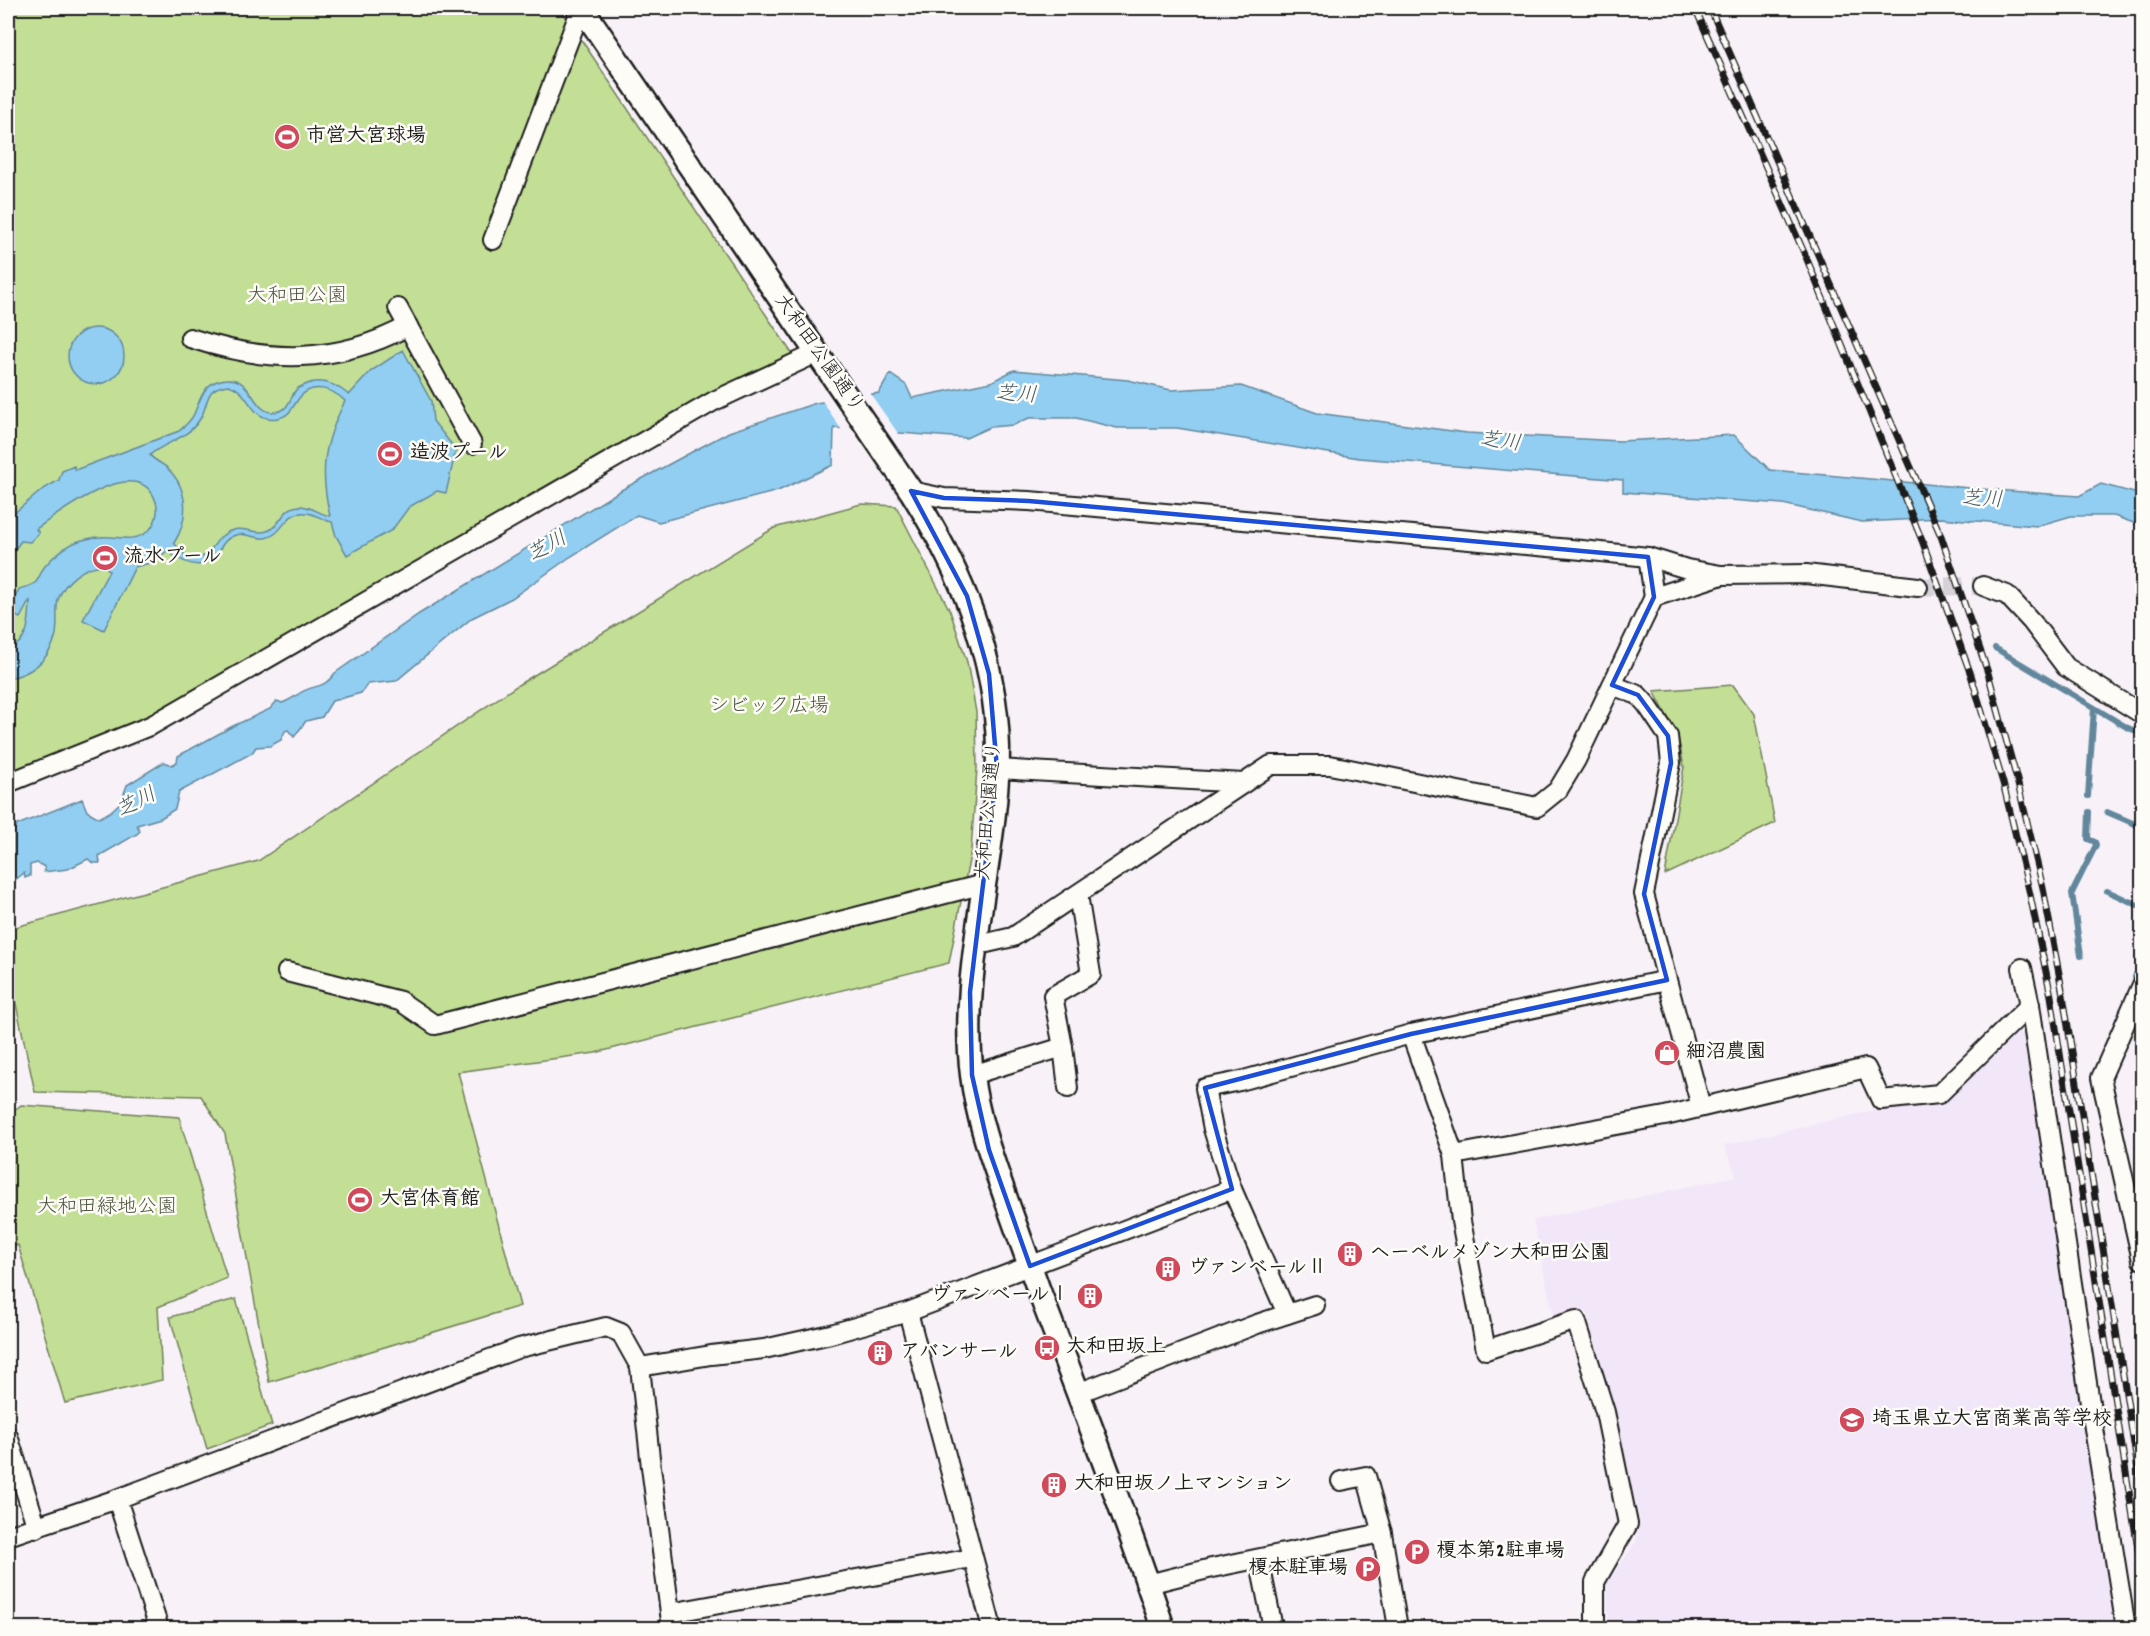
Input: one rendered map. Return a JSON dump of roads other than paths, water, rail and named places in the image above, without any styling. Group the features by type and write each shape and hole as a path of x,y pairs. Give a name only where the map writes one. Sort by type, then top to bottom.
{"street":[{"path":"493,240 581,8"},
{"name":"大和田公園通り","path":"581,8 911,491 952,562 980,633 995,714 997,769 995,805 974,946 970,992 972,1075 978,1112 988,1150 1163,1629"},
{"path":"398,308 472,444"},
{"path":"190,338 216,347 254,355 318,356 383,340 408,326"},
{"path":"8,783 152,725 714,401 822,359"},
{"path":"911,491 944,498 1029,501 1648,557 1687,569 1721,575 1806,574 1918,586"},
{"path":"974,946 1013,937 1271,765 1330,765 1537,807 1558,790 1576,760 1654,597 1648,557"},
{"path":"1654,597 1721,575"},
{"path":"1983,586 2007,595 2032,622 2066,667 2142,714"},
{"path":"1612,685 1638,695 1668,736 1671,763 1644,894 1701,1107"},
{"path":"997,769 1244,783"},
{"path":"286,972 400,1001 435,1025 984,884"},
{"path":"1068,1088 1053,996 1091,974 1078,895"},
{"path":"2022,968 2030,1005 2126,1629"},
{"path":"1287,1314 1232,1189 1213,1129 1205,1088 1240,1081 1411,1034 1667,980"},
{"path":"2142,985 2101,1078 2142,1260"},
{"path":"1454,1155 1665,1116 1866,1068 1881,1100 1939,1094 2030,1005"},
{"path":"1411,1034 1454,1155 1461,1221 1486,1350 1576,1320 1605,1412 1628,1524 1595,1582 1595,1629"},
{"path":"972,1075 1063,1047"},
{"path":"640,1367 764,1349 831,1334 908,1312 1232,1189"},
{"path":"1078,1393 1315,1305"},
{"path":"908,1312 992,1629"},
{"path":"8,1536 117,1499 519,1348 606,1327 621,1333 640,1367 671,1621 972,1558"},
{"path":"8,1436 37,1528"},
{"path":"1341,1481 1366,1476 1382,1533 1398,1629"},
{"path":"117,1499 159,1629"},
{"path":"1148,1584 1382,1533"},
{"path":"1259,1559 1273,1629"}],"water":[{"path":"96,328 107,330 116,336 122,345 124,356 122,367 116,376 107,382 96,384 85,382 76,376 70,367 68,356 70,345 76,336 85,330"},
{"path":"403,350 431,401 433,421 456,450 446,493 437,491 409,507 392,530 347,555 336,536 332,522 306,513 293,515 276,533 265,538 240,534 233,536 224,542 210,561 204,564 191,564 167,551 153,562 135,567 104,630 83,620 109,571 105,565 90,568 76,575 61,593 57,605 56,633 52,646 43,660 24,674 8,678 8,649 21,641 28,622 30,600 20,618 8,612 19,589 36,582 49,562 72,544 95,537 137,537 148,531 156,517 156,502 147,488 133,482 117,483 80,500 47,521 36,529 39,533 30,542 21,541 8,559 8,518 42,490 59,480 62,471 74,466 75,470 179,431 191,419 208,387 217,381 229,379 238,381 265,410 278,412 285,408 298,388 307,384 319,382 330,384 349,395 371,371","holes":["228,385 236,388 261,416 269,418 286,415 300,397 311,390 323,389 335,393 345,401 328,443 324,470 330,516 308,507 293,507 272,529 261,532 240,529 229,532 222,536 205,556 195,559 186,556 174,543 184,515 180,486 168,469 150,455 183,436 195,426 214,389"]},
{"name":"芝川","path":"1014,370 1128,380 1171,390 1241,386 1317,413 1467,433 1620,441 1734,435 1770,470 2079,496 2101,484 2142,495 2142,526 2114,516 2071,516 2037,526 1940,518 1862,522 1783,504 1623,492 1623,480 1359,458 1177,428 1117,428 1076,418 1029,418 1014,425 990,427 966,438 834,428 833,465 778,491 659,522 637,515 570,557 512,598 472,618 396,681 368,684 361,693 332,701 322,717 306,721 294,737 288,730 285,731 281,740 270,746 256,747 252,753 179,792 175,809 161,818 137,825 140,831 99,856 100,863 93,863 88,859 68,869 44,872 45,867 37,863 30,865 30,876 25,878 24,873 15,880 8,881 8,831 12,833 17,825 82,799 87,811 99,818 110,812 121,802 127,785 164,762 172,765 177,762 178,756 270,709 277,701 282,703 290,700 305,690 326,682 335,673 419,614 623,489 729,432 816,403 879,393 890,374 906,385 912,398 991,382"}],"waterway":[{"path":"1995,648 2128,728 2142,733"},
{"path":"2088,796 2094,708"},
{"path":"2081,956 2072,893 2096,845 2088,839 2089,812"},
{"path":"2107,812 2142,827"},
{"path":"2107,891 2142,907"},
{"path":"2135,977 2142,962"}],"tunnel":[{"path":"1918,587 1983,586"}],"railway":[{"path":"1695,8 1806,257 1923,543 1971,675 2003,783 2029,890 2051,996 2142,1574"},
{"path":"1710,8 1941,536 1988,673 2043,888 2063,995 2142,1495"}],"place":[{"name":"市営大宮球場","path":"287,137"},
{"name":"造波プール","path":"390,454"},
{"name":"流水プール","path":"105,558"},
{"name":"細沼農園","path":"1667,1053"},
{"name":"大宮体育館","path":"360,1200"},
{"name":"ヘーベルメゾン大和田公園","path":"1350,1254"},
{"name":"ヴァンベールⅡ","path":"1168,1269"},
{"name":"ヴァンベールⅠ","path":"1090,1296"},
{"name":"大和田坂上","path":"1047,1348"},
{"name":"アバンサール","path":"880,1353"},
{"name":"埼玉県立大宮商業高等学校","path":"1852,1420"},
{"name":"大和田坂ノ上マンション","path":"1054,1485"},
{"name":"榎本第2駐車場","path":"1417,1552"},
{"name":"榎本駐車場","path":"1368,1569"}],"park label":[{"name":"大和田公園","path":"297,297"},
{"name":"シビック広場","path":"769,707"},
{"name":"大和田緑地公園","path":"107,1208"}]}
